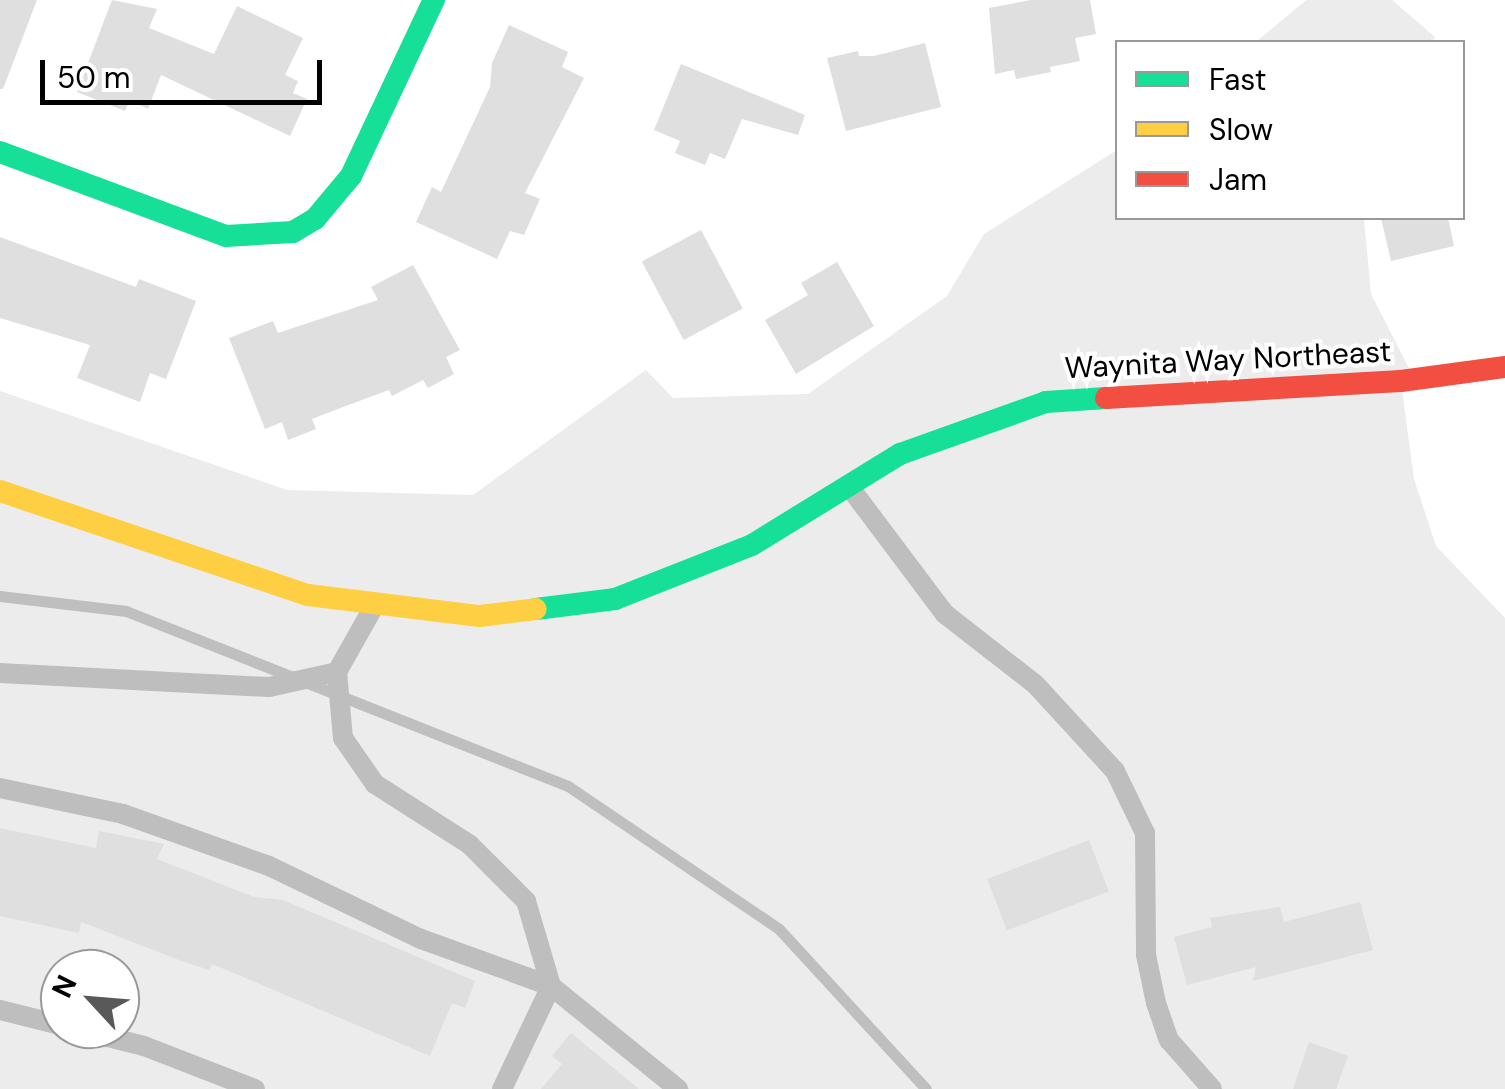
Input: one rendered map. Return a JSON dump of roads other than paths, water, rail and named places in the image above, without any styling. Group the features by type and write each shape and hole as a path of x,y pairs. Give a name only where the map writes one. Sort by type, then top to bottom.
{"main road":[{"path":"0,152 226,236 293,232 314,219 351,176 434,0"},
{"name":"Waynita Way Northeast","path":"0,490 230,572 373,608 480,616 615,599 752,544 848,484 975,422 1046,402 1401,381 1505,367"}],"lane":[{"path":"848,484 945,614 1035,684 1115,770 1146,833 1146,955 1156,1002 1169,1040 1212,1089"},
{"path":"373,608 337,672 343,738 375,784 469,844 526,901 550,986 502,1089"},
{"path":"0,673 268,688 337,672"},
{"path":"0,788 159,826 268,866 420,940 550,986 678,1089"},
{"path":"0,1010 40,1020"},
{"path":"140,1045 255,1089"}],"waterway":[{"path":"0,596 126,611 568,786 779,929 926,1089"}]}
